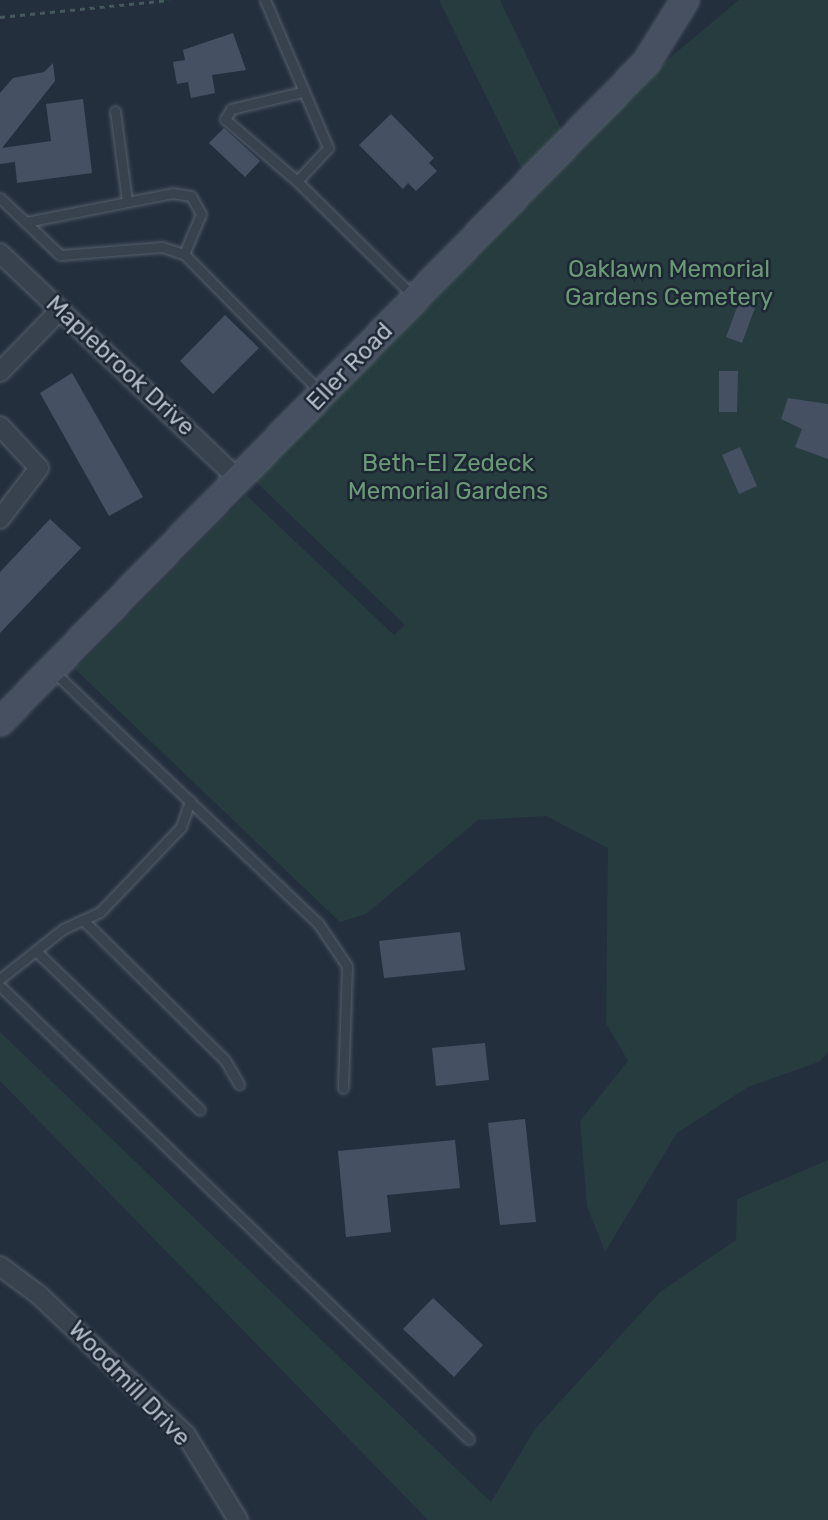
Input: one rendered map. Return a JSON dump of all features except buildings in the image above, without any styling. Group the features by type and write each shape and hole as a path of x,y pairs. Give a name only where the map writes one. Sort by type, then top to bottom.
{"street":[{"name":"Eller Road","path":"0,722 646,63 685,0"},
{"name":"Maplebrook Drive","path":"0,253 239,480"},
{"path":"0,373 60,310"},
{"path":"0,426 39,468 4,506"},
{"name":"Woodmill Drive","path":"0,1266 39,1294 186,1435 238,1520"}],"lane":[{"path":"265,0 328,148 297,181"},
{"path":"302,92 231,109 225,119 297,181 416,299"},
{"path":"115,111 127,201"},
{"path":"26,222 127,201 191,196 201,214 184,254"},
{"path":"0,198 60,255 162,247 184,254 323,395"},
{"path":"52,670 318,923 347,966 343,1088"},
{"path":"0,979 36,951 100,912 181,827 190,801"},
{"path":"83,920 225,1060 239,1084"},
{"path":"36,951 200,1111"},
{"path":"0,986 469,1439"}],"path":[{"path":"0,16 169,0"}],"green space":[{"path":"439,0 500,0 574,156 666,61 739,0 828,0 828,1052 819,1062 748,1087 677,1133 605,1252 587,1206 580,1121 628,1061 606,1023 608,848 546,816 478,820 366,914 340,922 75,669 246,495 394,635 405,625 254,480 535,196"},
{"path":"0,1032 491,1502 535,1429 660,1292 736,1240 737,1199 828,1160 828,1520 428,1520 0,1081"}],"park label":[{"name":"Oaklawn Memorial Gardens Cemetery","path":"669,284"},
{"name":"Beth-El Zedeck Memorial Gardens","path":"448,478"}]}
